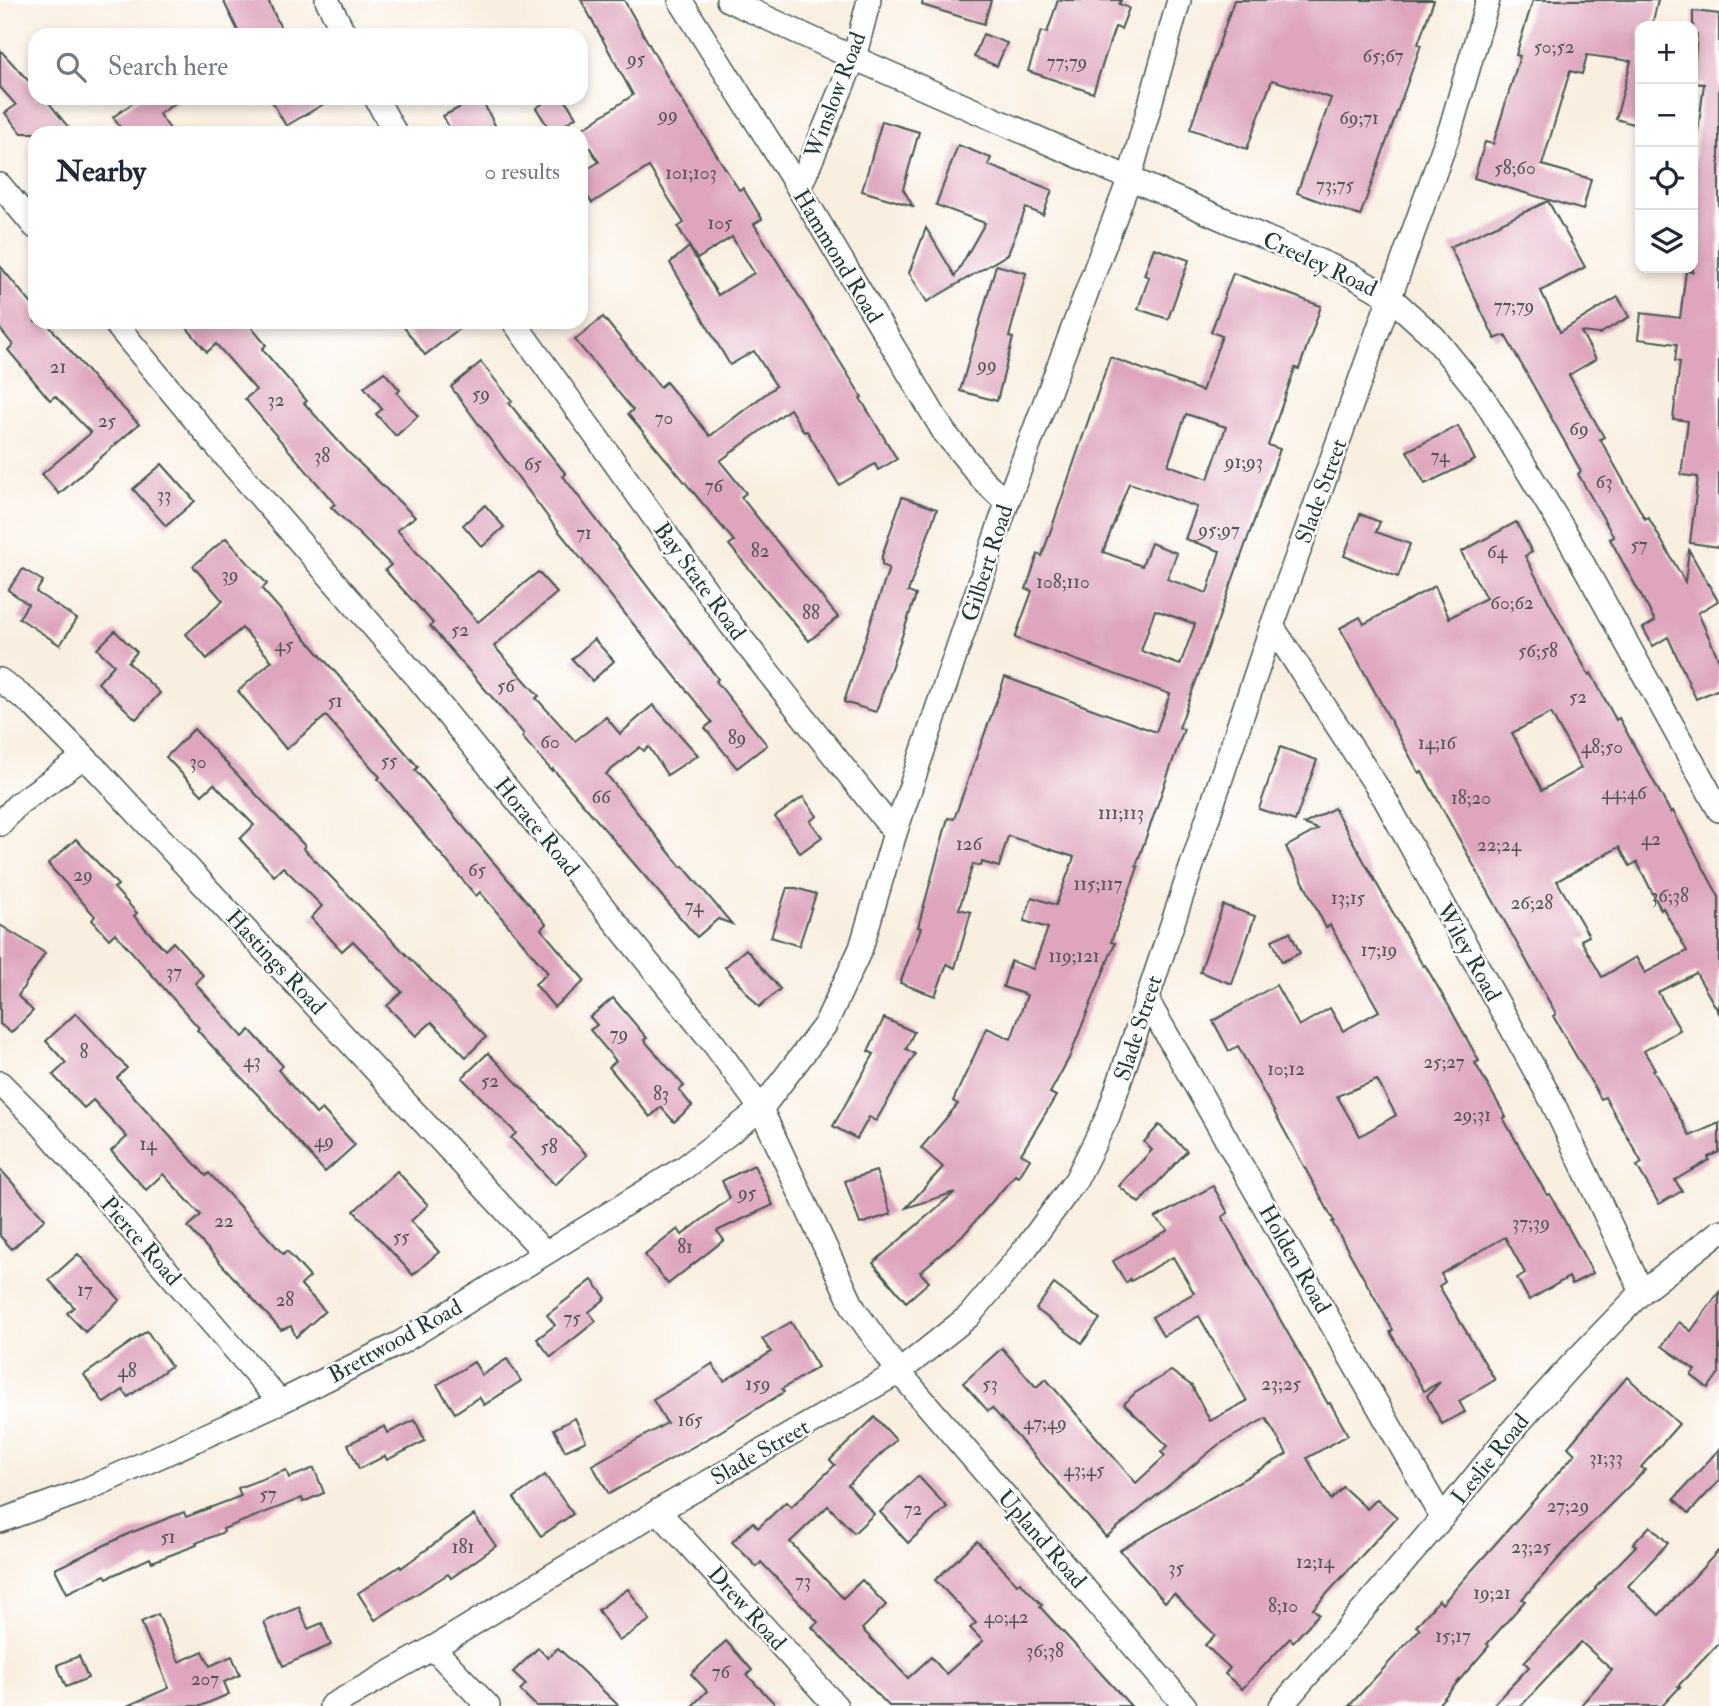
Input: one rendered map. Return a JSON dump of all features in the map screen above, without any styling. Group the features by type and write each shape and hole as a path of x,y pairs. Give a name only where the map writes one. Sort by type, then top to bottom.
{"street":[{"path":"327,0 341,28"},
{"name":"Hammond Road","path":"680,0 799,189 944,432 983,480 1007,503"},
{"name":"Creeley Road","path":"728,0 1129,180 1350,275 1391,298 1434,337 1484,399 1568,537 1719,810"},
{"name":"Winslow Road","path":"799,189 854,58 869,0"},
{"name":"Gilbert Road","path":"761,1109 825,1025 861,948 895,833 1007,503 1129,180 1179,0"},
{"name":"Slade Street","path":"331,1706 433,1648 658,1511 899,1372 969,1316 1026,1248 1076,1180 1108,1116 1272,626 1451,127 1488,0"},
{"path":"380,105 391,126"},
{"path":"0,185 28,219"},
{"name":"Horace Road","path":"120,329 219,449 417,677 714,1044 761,1109 854,1309 899,1372"},
{"name":"Bay State Road","path":"519,329 731,625 895,833"},
{"name":"Wiley Road","path":"1272,626 1385,799 1553,1103 1642,1292"},
{"name":"Hastings Road","path":"0,680 33,705 84,757 544,1252"},
{"path":"0,824 18,804 84,757"},
{"name":"Holden Road","path":"1147,1000 1443,1518"},
{"name":"Pierce Road","path":"0,1083 40,1123 279,1402"},
{"name":"Brettwood Road","path":"0,1521 82,1491 279,1402 400,1343 685,1167 761,1109"},
{"name":"Leslie Road","path":"1282,1706 1443,1518 1516,1426 1642,1292 1719,1232"},
{"name":"Upland Road","path":"899,1372 1185,1706"},
{"name":"Drew Road","path":"658,1511 836,1706"},
{"path":"433,1648 488,1706"}],"building":[{"path":"223,0 268,0 281,28 237,28"},
{"path":"581,0 624,0 672,85 739,190 743,188 762,219 754,224 862,397 860,398 897,459 878,470 875,464 839,485 807,431 804,432 790,409 720,461 746,493 741,497 838,617 809,641 729,545 734,541 628,414 633,410 575,340 603,317 660,387 666,382 710,436 776,386 754,351 730,365 670,263 689,247 718,295 754,273 732,237 697,259 678,227 684,223 649,167 592,203 588,197 588,169 599,162 588,145 586,126 633,95"},
{"path":"923,0 991,0 984,24 922,5"},
{"path":"1058,0 1121,0 1119,4 1129,8 1121,29 1115,27 1093,93 1028,71 1041,31 1047,33"},
{"path":"1234,0 1434,0 1418,44 1421,45 1360,216 1297,193 1331,98 1272,80 1247,149 1190,129"},
{"path":"1533,0 1658,0 1653,21 1635,21 1635,125 1616,119 1631,61 1587,55 1582,74 1570,71 1542,165 1591,179 1583,210 1474,178 1485,142 1493,144 1520,56 1516,55"},
{"path":"1693,11 1719,14 1719,547 1690,543 1698,477 1681,475 1688,421 1673,419 1680,362 1675,361 1677,344 1638,339 1641,313 1680,318 1686,273 1698,273 1698,131 1704,84 1698,83 1698,21 1693,21"},
{"path":"983,34 1007,43 997,66 974,57"},
{"path":"0,50 28,80 28,105 51,105 67,126 28,126 28,133 21,133 5,113 16,105 0,87"},
{"path":"130,105 172,105 159,114 168,126 119,126 113,117"},
{"path":"274,105 322,105 286,126"},
{"path":"464,105 485,105 495,126 448,126 443,116"},
{"path":"540,105 568,105 576,117 562,126 548,126 536,108"},
{"path":"882,121 919,132 903,189 913,206 862,191"},
{"path":"958,145 991,158 988,165 1052,190 1043,215 1026,208 1008,254 927,302 909,273 926,228 955,276 985,223 936,205"},
{"path":"1548,201 1585,267 1541,291 1560,332 1618,297 1629,317 1599,334 1581,332 1596,359 1569,375 1604,437 1600,439 1645,519 1648,517 1685,582 1689,550 1718,601 1698,613 1719,660 1719,689 1696,699 1668,637 1653,646 1643,628 1655,621 1610,539 1614,537 1578,474 1581,471 1505,335 1495,339 1450,247"},
{"path":"1154,248 1189,260 1168,319 1138,309 1149,277 1144,275"},
{"path":"996,265 1026,273 1009,337 1013,338 997,401 960,391"},
{"path":"0,266 28,300 28,329 52,329 104,391 139,424 59,494 42,474 91,433 55,396 50,400 8,350 13,345 0,329"},
{"path":"1233,273 1321,306 1299,369 1295,368 1268,445 1280,449 1179,728 1184,729 1111,942 1115,943 1069,1058 1050,1093 1056,1096 1021,1154 1030,1159 1019,1177 1015,1175 966,1232 920,1272 929,1282 906,1302 873,1263 955,1192 906,1208 943,1167 921,1148 958,1104 953,1101 987,1028 1011,1039 1027,995 1003,987 1011,961 1033,969 1048,928 1024,921 1032,897 1056,905 1074,857 1008,836 999,867 982,862 981,866 973,864 959,909 971,912 955,968 947,964 935,996 900,983 921,928 918,927 948,818 954,819 1005,677 1156,732 1170,694 1015,638 1032,591 1026,589 1038,554 1042,556 1110,357 1202,391 1222,336 1211,332","holes":["1186,414 1226,427 1208,479 1168,465","1129,483 1197,507 1185,539 1220,551 1207,593 1167,579 1177,553 1151,543 1142,566 1103,552","1155,610 1195,624 1180,665 1141,651"]},
{"path":"188,329 253,329 266,345 262,349 307,401 304,403 348,452 415,517 397,530 478,622 538,572 557,593 494,646 575,741 606,717 620,734 653,705 698,755 667,775 649,747 644,751 640,747 606,774 681,867 683,866 732,924 718,919 697,937 553,769 552,771 522,737 524,734 430,626 433,623 385,570 391,565 331,507 335,504 245,399 256,390 216,344 207,352"},
{"path":"405,329 459,329 425,355"},
{"path":"481,362 512,401 509,403 566,474 563,476 718,679 716,681 767,745 737,768 705,728 712,722 553,524 451,387"},
{"path":"384,372 400,390 397,393 418,416 396,436 376,414 382,409 364,387"},
{"path":"1458,426 1475,460 1425,484 1407,451"},
{"path":"162,464 195,501 166,526 133,489"},
{"path":"902,497 937,509 908,592 916,595 876,712 844,702 889,568 882,565 882,556"},
{"path":"485,505 504,527 482,547 463,525"},
{"path":"1360,514 1380,522 1376,532 1410,544 1398,577 1344,556"},
{"path":"1516,522 1532,552 1525,556 1559,621 1616,720 1619,718 1671,813 1673,811 1719,897 1719,1013 1696,973 1658,992 1680,1030 1644,1051 1690,1136 1719,1123 1719,1152 1675,1180 1682,1191 1659,1204 1637,1166 1642,1163 1605,1097 1601,1099 1553,1016 1556,1014 1340,628 1360,617 1364,624 1435,586 1449,618 1486,598 1461,552","holes":["1551,713 1581,768 1542,790 1512,733","1619,847 1630,866 1637,862 1661,910 1663,908 1687,951 1645,973 1636,957 1602,977 1581,940 1589,936 1557,881"]},
{"path":"226,538 267,584 262,589 418,767 415,770 546,924 541,929 585,981 554,1007 535,984 548,973 480,892 476,896 378,779 380,777 326,716 286,749 238,691 272,661 242,628 207,659 186,634 223,601 193,566"},
{"path":"23,569 43,581 36,592 77,619 60,645 19,618 28,604 8,590"},
{"path":"115,631 137,652 128,662 160,693 136,719 98,683 114,665 97,649"},
{"path":"594,639 614,661 592,681 572,659"},
{"path":"194,729 305,846 303,848 486,1037 466,1057 432,1022 416,1036 387,1006 402,992 353,941 342,951 311,918 322,906 283,867 274,876 240,839 254,825 214,784 202,795 166,757"},
{"path":"1280,747 1317,760 1295,821 1259,809"},
{"path":"803,797 817,816 810,821 822,837 800,853 775,817"},
{"path":"1334,808 1423,966 1425,965 1450,1008 1479,1061 1475,1063 1506,1117 1503,1118 1547,1195 1550,1194 1593,1273 1572,1284 1569,1277 1529,1300 1517,1278 1525,1273 1505,1237 1441,1274 1445,1282 1439,1286 1495,1380 1459,1401 1465,1412 1442,1424 1427,1396 1440,1382 1424,1391 1238,1046 1229,1051 1213,1021 1276,985 1299,1026 1330,1008 1343,1031 1379,1011 1330,925 1326,928 1286,847 1318,829 1304,824","holes":["1377,1080 1396,1115 1360,1136 1337,1096"]},
{"path":"76,839 118,885 114,888 137,913 134,916 165,950 173,942 203,975 195,983 243,1037 250,1030 283,1066 278,1070 316,1114 322,1109 355,1145 325,1172 197,1030 199,1028 115,933 109,939 92,920 95,916 48,864"},
{"path":"787,888 816,894 799,946 771,937"},
{"path":"1223,905 1255,916 1232,984 1200,972"},
{"path":"0,925 45,953 18,996 33,1011 11,1033 0,1024"},
{"path":"1290,932 1300,953 1282,962 1272,940"},
{"path":"746,949 780,989 759,1007 725,967"},
{"path":"613,998 647,1038 644,1040 684,1086 679,1090 692,1106 674,1122 661,1107 650,1117 609,1067 616,1061 590,1030 597,1025 590,1017"},
{"path":"76,1013 127,1068 117,1078 206,1176 209,1173 283,1254 287,1251 310,1277 301,1285 325,1311 296,1337 291,1326 281,1330 188,1227 201,1215 163,1174 146,1190 111,1151 127,1137 93,1100 84,1108 53,1075 66,1063 46,1041"},
{"path":"884,1018 914,1032 906,1049 915,1054 876,1121 869,1117 857,1139 833,1126 874,1054 868,1051"},
{"path":"488,1053 587,1155 555,1185 511,1138 516,1133 462,1078"},
{"path":"1159,1125 1187,1151 1139,1203 1119,1186 1152,1150 1144,1142"},
{"path":"754,1165 773,1205 717,1231 724,1240 668,1284 645,1255 678,1229 682,1235 730,1198 722,1181"},
{"path":"0,1169 45,1219 12,1249 0,1236"},
{"path":"397,1171 428,1205 411,1221 439,1252 413,1275 354,1211"},
{"path":"876,1171 891,1214 860,1224 845,1181"},
{"path":"1213,1186 1228,1213 1222,1217 1348,1435 1307,1458 1331,1500 1343,1487 1367,1509 1377,1499 1397,1517 1313,1609 1319,1614 1293,1642 1290,1638 1242,1689 1225,1674 1230,1668 1205,1645 1215,1635 1174,1594 1165,1602 1120,1550 1287,1454 1266,1418 1218,1445 1106,1537 992,1408 988,1411 963,1383 1002,1348 1036,1387 1046,1379 1136,1483 1165,1456 1161,1452 1168,1446 1124,1404 1135,1393 1171,1371 1192,1386 1210,1421 1247,1401 1199,1316 1163,1336 1152,1317 1194,1293 1173,1257 1126,1283 1113,1261 1168,1230 1155,1218"},
{"path":"78,1254 120,1300 85,1332 67,1313 74,1307 49,1280"},
{"path":"592,1280 606,1298 589,1312 596,1321 551,1357 537,1339 555,1325 547,1315"},
{"path":"1054,1284 1100,1319 1082,1343 1036,1309"},
{"path":"1719,1292 1719,1373 1708,1388 1691,1375 1695,1370 1662,1346 1679,1322 1691,1331"},
{"path":"791,1322 818,1367 782,1389 784,1392 721,1431 609,1494 592,1465 667,1423 653,1400 712,1364 724,1381 771,1352 762,1339"},
{"path":"147,1331 171,1366 128,1397 123,1390 104,1403 84,1375"},
{"path":"507,1359 521,1381 484,1405 479,1397 455,1413 437,1385 474,1362 482,1375"},
{"path":"1627,1377 1679,1424 1641,1467 1645,1470 1578,1537 1522,1599 1525,1601 1437,1706 1349,1706 1420,1629 1416,1626 1439,1600 1442,1604 1575,1454 1568,1447"},
{"path":"875,1417 896,1440 848,1485 874,1514 854,1533 828,1506 790,1542 843,1598 862,1580 886,1605 862,1629 908,1678 931,1657 946,1674 983,1641 970,1628 976,1623 935,1580 977,1541 1017,1584 1020,1582 1042,1605 1040,1607 1131,1706 889,1706 812,1627 818,1622 761,1562 757,1567 732,1542 753,1522 758,1528 786,1502 791,1507 835,1465 830,1460"},
{"path":"575,1418 586,1441 565,1451 554,1429"},
{"path":"415,1420 425,1441 387,1460 385,1456 359,1469 348,1444 385,1426 388,1433"},
{"path":"1719,1449 1719,1481 1689,1513 1674,1499"},
{"path":"314,1468 324,1493 303,1502 302,1498 223,1529 224,1532 196,1543 197,1545 152,1562 150,1558 67,1593 55,1569 130,1533 184,1512 186,1517 241,1496 238,1488 286,1470 289,1478"},
{"path":"545,1475 573,1514 541,1536 514,1498"},
{"path":"918,1476 947,1507 908,1543 880,1512"},
{"path":"474,1515 496,1546 451,1578 448,1574 375,1620 358,1593 400,1566 401,1568"},
{"path":"1650,1526 1668,1543 1628,1586 1659,1615 1719,1550 1719,1643 1662,1706 1580,1706 1612,1670 1581,1642 1521,1706 1492,1706 1529,1667 1524,1662 1636,1546 1633,1544"},
{"path":"628,1589 650,1620 619,1641 598,1610"},
{"path":"299,1607 308,1629 322,1623 331,1645 283,1666 264,1622"},
{"path":"158,1614 179,1662 203,1651 210,1666 232,1656 240,1675 224,1682 229,1694 201,1706 127,1706 169,1688 141,1622"},
{"path":"726,1641 752,1670 747,1675 777,1706 692,1706 707,1691 691,1674"},
{"path":"538,1648 548,1658 558,1648 619,1706 536,1706 520,1690 526,1684 513,1672"},
{"path":"79,1656 88,1678 66,1687 57,1665"}]}
